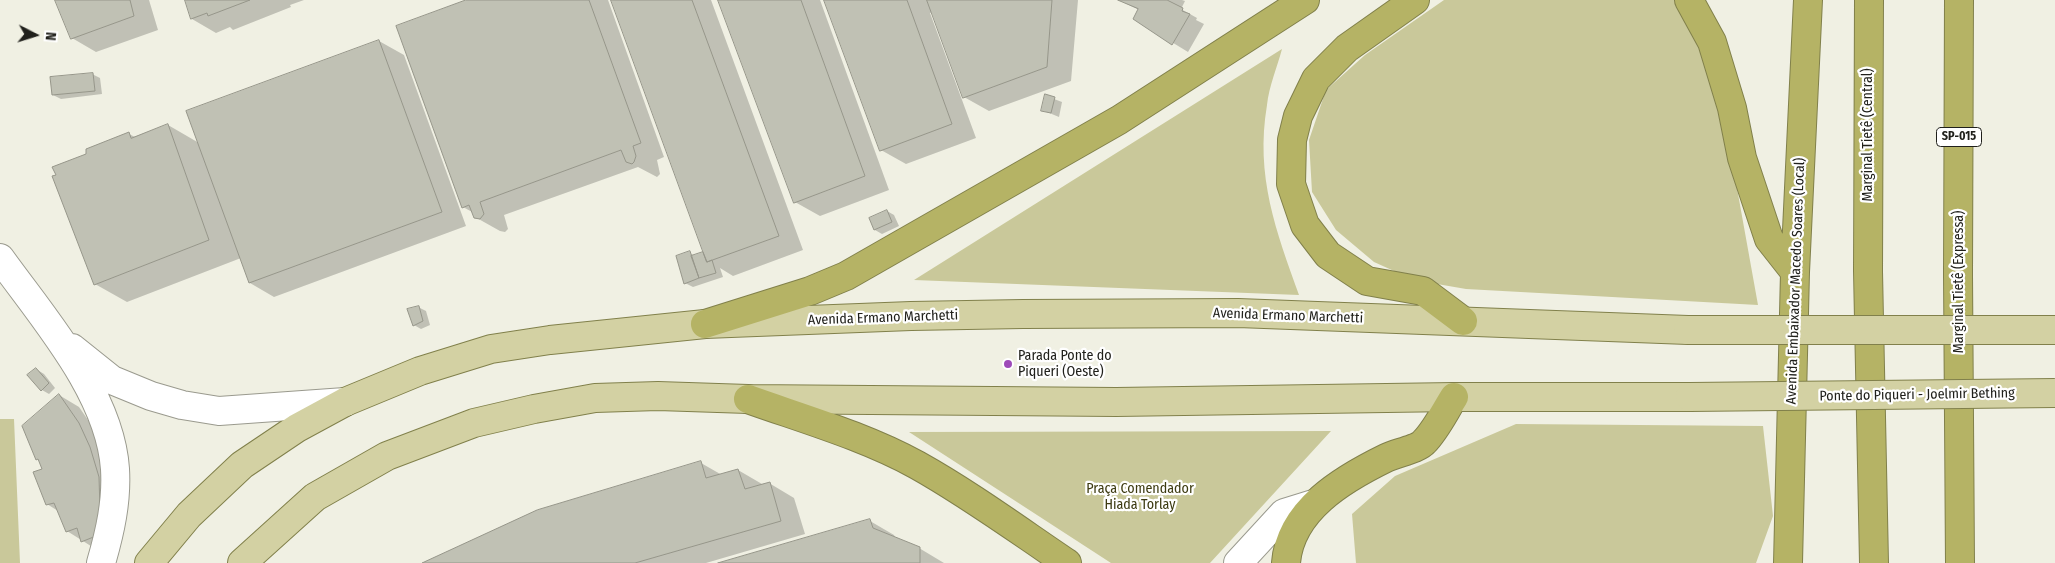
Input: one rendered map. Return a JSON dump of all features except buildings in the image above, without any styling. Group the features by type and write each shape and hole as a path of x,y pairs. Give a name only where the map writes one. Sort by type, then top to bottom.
{"highway":[{"path":"705,324 810,291 846,276 1119,120 1305,0"},
{"path":"1415,0 1346,48 1316,79 1298,116 1292,140 1291,184 1305,225 1328,255 1367,281 1423,291 1463,321"},
{"path":"1689,0 1712,42 1732,108 1742,158 1769,239 1795,272"},
{"name":"Avenida Embaixador Macedo Soares (Local)","path":"1788,563 1795,272 1808,0"},
{"name":"Marginal Tietê (Central)","path":"1869,0 1868,271 1874,563"},
{"name":"Marginal Tietê (Expressa)","path":"1959,0 1960,563"},
{"path":"1286,563 1287,552 1297,527 1313,504 1351,477 1387,457 1424,443 1454,397"},
{"path":"748,399 877,446 917,465 984,506 1067,563"}],"main road":[{"name":"Avenida Ermano Marchetti","path":"149,563 189,515 242,465 297,428 345,402 420,371 491,349 550,340 705,324 920,316 1228,313 1463,321 1583,328 1688,330 2055,330"},
{"name":"Ponte do Piqueri - Joelmir Bething","path":"1454,397 2055,394"},
{"path":"242,563 315,497 387,456 474,423 534,409 595,398 658,396 748,399 1116,402 1454,397"}],"street":[{"path":"0,258 63,341 101,413 110,442 115,490 110,531 101,563"},
{"path":"63,341 112,380 151,396 182,405 228,411 345,402"},
{"path":"1238,563 1284,513 1313,504"}],"green space":[{"path":"1444,0 1683,0 1715,66 1758,305 1466,289 1414,280 1374,262 1336,230 1312,192 1309,140 1326,90 1365,55"},
{"path":"1282,49 1268,98 1264,131 1264,156 1270,203 1299,295 914,280"},
{"path":"0,419 14,419 20,563 0,563"},
{"path":"1516,424 1763,426 1773,516 1756,563 1356,563 1352,514 1395,476"},
{"name":"Praça Comendador Hiada Torlay","path":"1331,431 1210,563 1111,563 909,432"}],"place":[{"name":"Parada Ponte do Piqueri (Oeste)","path":"1008,364"}]}
